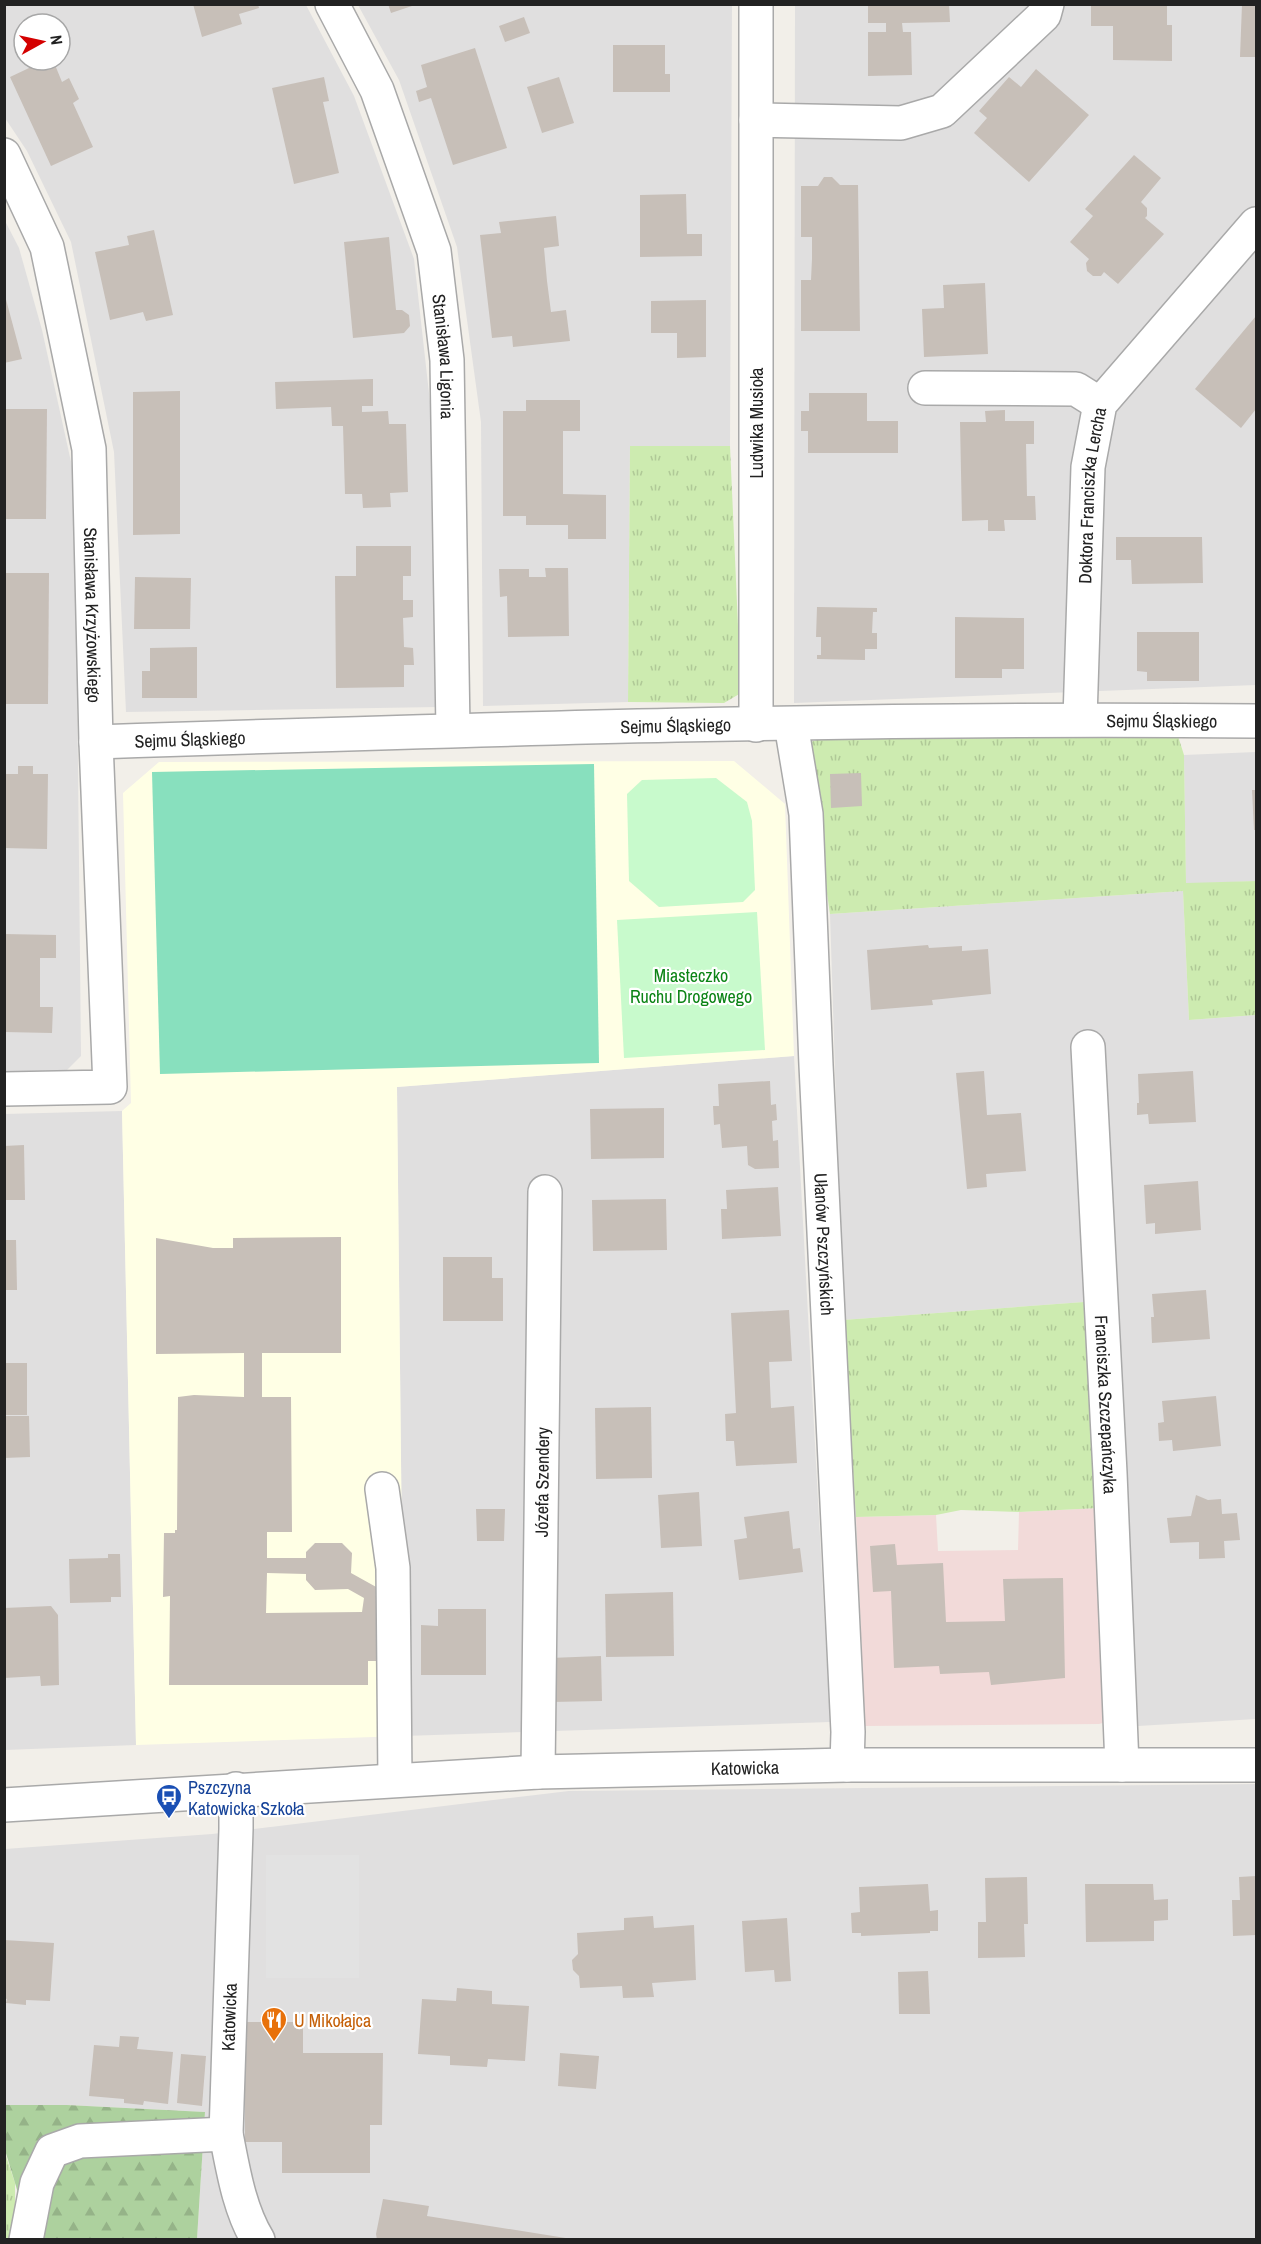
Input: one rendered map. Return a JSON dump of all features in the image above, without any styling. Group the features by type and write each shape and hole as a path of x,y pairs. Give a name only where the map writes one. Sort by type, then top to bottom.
{"street":[{"name":"Stanisława Ligonia","path":"332,4 377,90 434,251 447,360 453,730"},
{"name":"Ludwika Musioła","path":"756,4 756,725"},
{"path":"756,120 901,123 942,111 1044,15 1047,4"},
{"name":"Stanisława Krzyżowskiego","path":"4,156 47,247 89,449 96,742 110,1087 4,1089"},
{"name":"Doktora Franciszka Lercha","path":"1080,720 1088,467 1100,404 1257,224"},
{"path":"925,388 1076,389 1100,404"},
{"name":"Sejmu Śląskiego","path":"96,742 453,730 1080,720 1257,721"},
{"name":"Ułanów Pszczyńskich","path":"791,724 806,814 816,1077 847,1720 847,1765"},
{"name":"Franciszka Szczepańczyka","path":"1088,1047 1110,1473 1122,1765"},
{"name":"Józefa Szendery","path":"538,1772 545,1192"},
{"path":"382,1490 393,1568 395,1780"},
{"name":"Katowicka","path":"4,1805 538,1772 847,1765 1257,1766"},
{"name":"Katowicka","path":"236,1789 226,2134 234,2177 258,2240"},
{"path":"26,2240 37,2183 52,2151 80,2141 226,2134"}],"shaded area":[{"path":"4,5 306,5 354,96 414,259 433,429 438,707 126,712 114,452 71,242 27,151 5,118"},
{"path":"358,5 732,5 730,446 630,446 628,702 483,706 481,422 457,247 399,80"},
{"path":"795,5 1256,5 1256,685 794,703"},
{"path":"4,219 19,248 42,330 75,480 81,1056 65,1072 5,1073"},
{"path":"1256,752 1256,881 1186,884 1184,755"},
{"path":"734,761 785,804 794,1056 397,1087 404,1736 136,1745 122,1111 131,1103 123,793 159,762"},
{"path":"1183,891 1189,1020 1256,1015 1256,1719 1138,1726 1111,1300 843,1320 830,914"},
{"path":"794,1056 830,1722 404,1736 397,1087"},
{"path":"122,1111 136,1745 5,1750 4,1114"},
{"path":"1099,1508 1106,1722 1099,1724 865,1726 856,1517 936,1515 938,1551 1018,1550 1019,1512"},
{"path":"1256,1784 1256,2239 197,2239 205,2112 67,2105 5,2105 5,1849 212,1834 569,1791"},
{"path":"266,1855 359,1855 359,1978 266,1978"}],"green space":[{"path":"630,446 730,446 741,693 724,703 628,702"},
{"path":"828,736 1178,736 1184,755 1186,883 1256,881 1256,1015 1189,1020 1183,891 830,914 805,744"},
{"path":"594,764 599,1063 160,1074 152,772"},
{"path":"716,778 747,802 752,821 755,890 743,902 659,907 629,881 627,794 642,780"},
{"name":"Miasteczko Ruchu Drogowego","path":"757,912 765,1050 624,1058 617,920"},
{"path":"1084,1302 1099,1508 1019,1512 961,1510 936,1515 856,1517 843,1320"},
{"path":"4,2105 67,2105 205,2112 197,2239 32,2239 5,2150"},
{"path":"4,2150 15,2183 15,2239 5,2239"}],"building":[{"path":"193,4 258,4 259,8 239,14 242,24 202,37"},
{"path":"388,4 414,4 415,5 391,13"},
{"path":"868,4 949,4 950,22 902,23 903,32 911,32 912,75 868,76 868,32 886,32 886,23 868,23"},
{"path":"1091,4 1167,4 1167,25 1172,25 1172,61 1113,60 1113,26 1091,26"},
{"path":"1242,4 1256,4 1256,57 1240,57"},
{"path":"524,17 530,33 505,42 499,26"},
{"path":"613,45 665,45 665,74 670,74 670,92 613,92"},
{"path":"475,48 507,148 453,165 431,98 419,102 416,91 427,87 421,65"},
{"path":"1036,69 1089,115 1029,182 974,133 987,118 979,111 1009,77 1021,87"},
{"path":"21,72 58,72 62,82 69,78 79,99 73,103 93,147 51,166 10,77"},
{"path":"324,77 329,101 323,102 339,173 294,184 272,88"},
{"path":"559,77 574,123 542,133 527,87"},
{"path":"1134,155 1161,178 1141,202 1147,208 1145,218 1164,234 1118,284 1104,272 1101,276 1093,276 1087,271 1086,263 1089,259 1070,242 1093,216 1085,209"},
{"path":"824,177 832,177 840,185 858,185 860,331 801,331 801,280 811,280 812,237 801,237 801,186 818,186"},
{"path":"686,194 687,234 702,234 702,256 640,257 640,195"},
{"path":"556,216 559,246 544,248 547,281 551,312 566,310 570,341 513,347 512,336 492,338 480,235 501,233 499,222"},
{"path":"154,230 173,315 146,321 143,312 110,320 95,252 129,245 127,236"},
{"path":"389,237 396,310 402,310 409,315 410,326 404,333 353,338 344,242"},
{"path":"985,283 988,354 924,357 922,309 944,308 943,285"},
{"path":"4,292 22,359 4,363"},
{"path":"706,300 706,357 677,358 677,333 651,333 651,301"},
{"path":"1256,316 1256,409 1241,428 1195,389"},
{"path":"373,379 373,406 362,406 362,412 388,411 389,424 406,424 408,492 390,493 391,507 363,508 362,494 345,494 343,426 332,426 331,407 276,409 275,382"},
{"path":"180,391 180,534 133,535 133,392"},
{"path":"809,393 867,393 867,421 898,421 898,453 808,453 808,431 801,431 801,411 809,411"},
{"path":"526,400 580,400 580,431 563,431 563,494 606,495 606,539 568,539 568,525 526,525 526,516 503,516 503,411 526,411"},
{"path":"4,409 47,409 46,519 4,519"},
{"path":"1005,410 1005,421 1034,421 1034,444 1026,444 1027,496 1035,496 1036,520 1004,520 1005,531 988,531 988,520 962,521 960,422 986,422 985,411"},
{"path":"1116,537 1202,537 1203,583 1132,584 1131,560 1116,560"},
{"path":"356,546 411,546 411,576 403,576 403,600 413,600 413,617 403,618 404,647 413,648 414,665 404,665 404,687 336,688 335,576 356,576"},
{"path":"545,568 568,568 569,636 508,637 507,596 500,597 499,569 529,569 529,577 546,577"},
{"path":"4,573 49,573 48,704 4,704"},
{"path":"135,577 191,578 190,629 134,629"},
{"path":"817,607 877,608 877,612 873,612 872,633 877,633 877,649 865,649 865,660 817,659 817,655 821,655 821,637 816,637"},
{"path":"955,617 1024,618 1024,669 1002,669 1002,678 955,678"},
{"path":"1137,632 1199,632 1199,681 1147,681 1147,672 1137,671"},
{"path":"197,647 197,698 142,698 142,671 150,671 150,648"},
{"path":"18,766 33,766 33,774 48,774 47,849 4,848 4,774 18,774"},
{"path":"861,773 862,806 831,808 830,774"},
{"path":"1252,790 1256,790 1256,830 1254,830"},
{"path":"4,934 56,935 56,958 40,958 40,1007 53,1007 52,1033 4,1032"},
{"path":"928,945 929,948 962,946 962,951 988,949 991,994 932,1000 933,1005 871,1010 867,950"},
{"path":"984,1071 987,1115 1021,1113 1026,1171 986,1174 987,1187 967,1189 956,1073"},
{"path":"1193,1071 1196,1122 1149,1124 1148,1114 1137,1115 1138,1074"},
{"path":"770,1081 771,1105 776,1104 777,1120 772,1121 773,1141 778,1140 779,1168 755,1169 748,1165 747,1146 722,1148 720,1124 714,1125 713,1106 719,1106 718,1084"},
{"path":"664,1108 664,1158 591,1159 590,1109"},
{"path":"24,1145 25,1200 4,1200 4,1146"},
{"path":"1198,1181 1201,1230 1155,1234 1155,1223 1146,1224 1144,1185"},
{"path":"778,1187 781,1236 722,1239 721,1209 727,1209 726,1190"},
{"path":"666,1199 667,1250 593,1251 592,1200"},
{"path":"341,1237 341,1353 262,1353 262,1397 291,1397 292,1532 267,1532 267,1558 306,1558 306,1552 315,1543 342,1543 352,1553 351,1573 378,1588 379,1661 368,1661 368,1685 169,1685 170,1596 163,1597 164,1533 175,1533 177,1530 178,1397 194,1395 244,1397 244,1353 156,1354 156,1238 213,1248 233,1248 233,1238","holes":["267,1573 306,1574 306,1580 315,1590 348,1589 364,1598 362,1612 266,1613"]},
{"path":"4,1240 16,1240 17,1290 4,1290"},
{"path":"443,1257 492,1257 492,1278 503,1278 503,1321 443,1321"},
{"path":"1206,1290 1210,1339 1152,1343 1151,1317 1154,1317 1152,1294"},
{"path":"789,1310 792,1361 769,1362 771,1408 794,1406 797,1463 736,1466 734,1441 726,1441 725,1414 736,1413 731,1313"},
{"path":"4,1363 27,1363 27,1415 4,1415"},
{"path":"1216,1396 1221,1446 1173,1451 1172,1440 1159,1441 1158,1423 1164,1422 1162,1401"},
{"path":"651,1407 652,1478 596,1479 595,1408"},
{"path":"4,1416 29,1416 30,1457 4,1458"},
{"path":"699,1492 702,1546 661,1548 658,1495"},
{"path":"1196,1495 1208,1500 1221,1499 1222,1514 1237,1513 1240,1540 1224,1541 1225,1558 1199,1559 1199,1542 1170,1543 1167,1518 1191,1516"},
{"path":"476,1509 505,1509 504,1541 477,1541"},
{"path":"789,1511 793,1549 800,1548 803,1572 739,1580 734,1540 747,1538 744,1517"},
{"path":"895,1544 897,1565 943,1563 946,1622 1005,1621 1003,1579 1063,1578 1065,1678 991,1685 989,1672 940,1674 939,1666 894,1668 891,1591 873,1592 870,1546"},
{"path":"108,1554 120,1554 121,1597 111,1597 111,1602 70,1603 69,1559 108,1558"},
{"path":"673,1592 674,1656 606,1657 605,1594"},
{"path":"51,1606 58,1615 59,1685 41,1686 40,1676 4,1678 4,1608"},
{"path":"438,1609 486,1609 486,1675 421,1675 421,1625 438,1626"},
{"path":"601,1656 602,1701 551,1702 550,1658"},
{"path":"1256,1876 1256,1935 1233,1936 1232,1900 1240,1900 1239,1877"},
{"path":"1027,1877 1028,1924 1024,1924 1025,1957 978,1958 978,1922 986,1922 985,1878"},
{"path":"928,1884 930,1911 938,1910 938,1931 861,1936 861,1933 852,1933 851,1913 860,1912 859,1887"},
{"path":"1085,1884 1153,1884 1154,1900 1168,1899 1168,1920 1154,1921 1154,1941 1086,1942"},
{"path":"653,1916 654,1928 694,1925 696,1980 652,1983 654,1997 623,1998 622,1986 580,1988 579,1976 573,1970 572,1960 578,1954 577,1933 624,1930 624,1918"},
{"path":"787,1918 791,1981 775,1982 774,1970 745,1972 742,1921"},
{"path":"4,1940 54,1943 50,2001 26,2000 26,2005 6,2003 7,1999 4,1998"},
{"path":"928,1971 930,2014 899,2014 898,1972"},
{"path":"457,1988 492,1991 492,2004 529,2006 525,2061 488,2059 487,2067 450,2065 450,2056 418,2054 422,1999 456,2001"},
{"path":"245,2022 303,2022 303,2053 383,2053 382,2125 370,2125 370,2173 282,2173 282,2142 245,2142"},
{"path":"120,2036 139,2037 137,2049 173,2052 168,2104 144,2101 143,2105 124,2103 124,2099 89,2096 94,2045 119,2047"},
{"path":"560,2053 599,2056 596,2089 558,2086"},
{"path":"181,2054 206,2056 202,2106 177,2103"},
{"path":"383,2199 429,2206 427,2216 578,2240 377,2240 376,2234"}],"place":[{"name":"Pszczyna Katowicka Szkoła","path":"169,1820"},
{"name":"U Mikołajca","path":"274,2043"}]}
